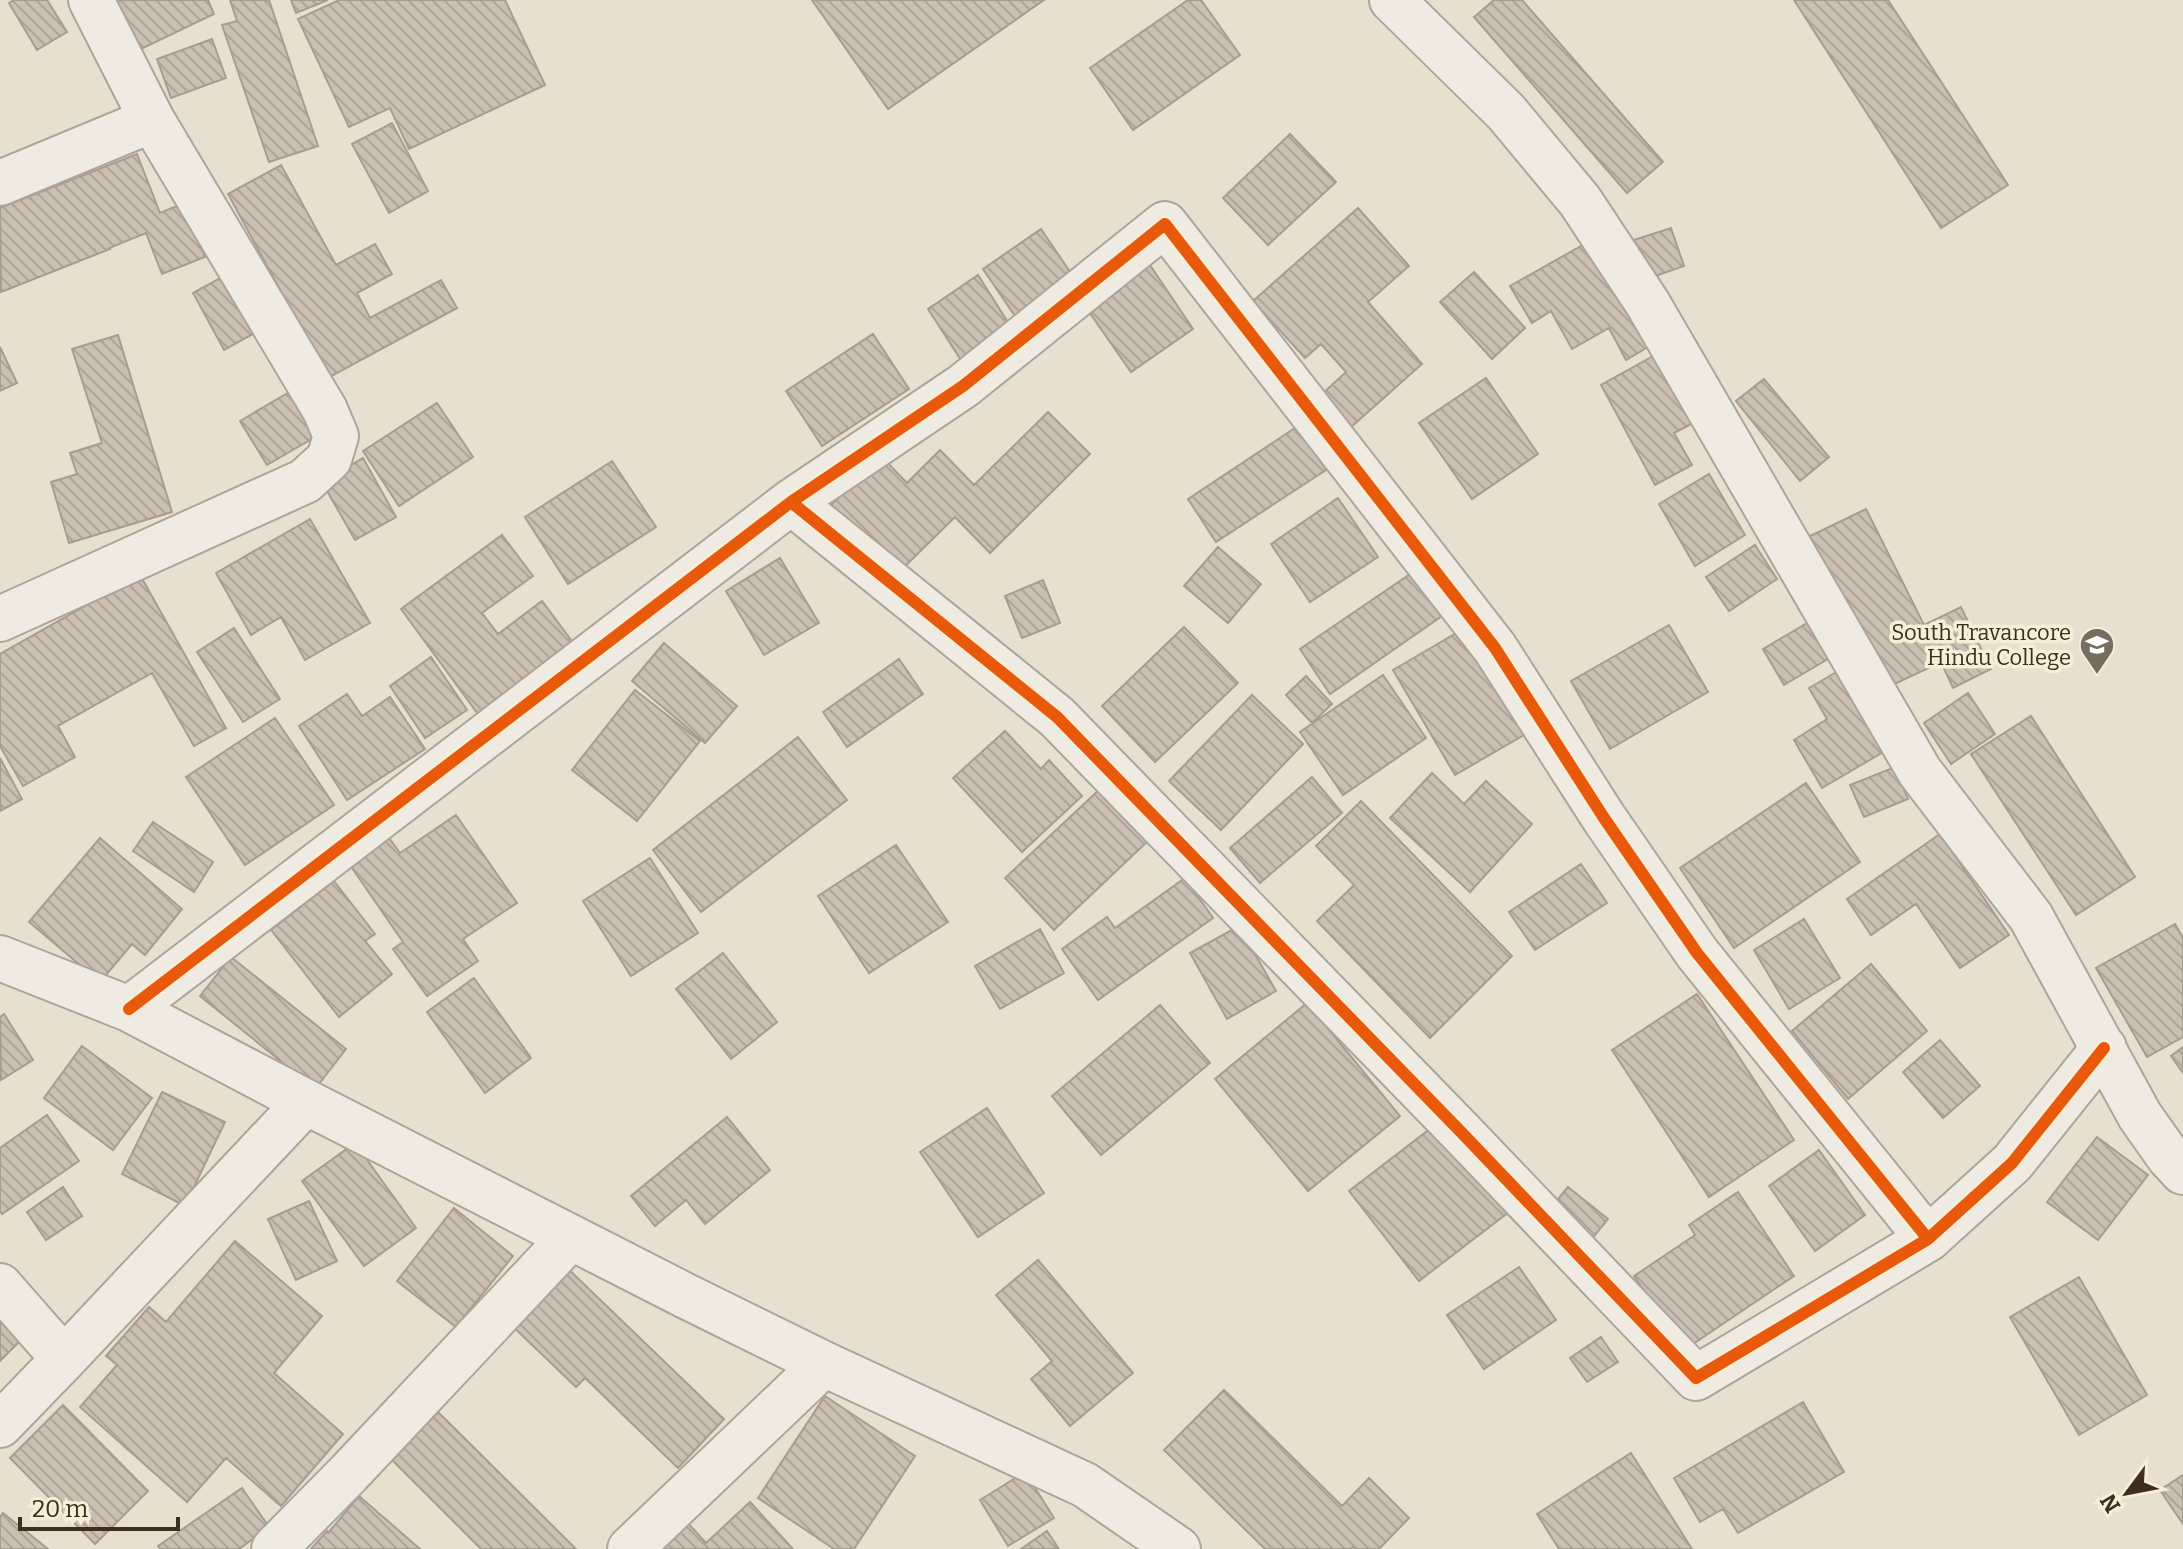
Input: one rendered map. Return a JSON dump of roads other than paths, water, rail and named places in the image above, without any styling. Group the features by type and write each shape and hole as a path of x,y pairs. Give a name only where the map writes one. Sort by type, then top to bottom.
{"street":[{"path":"0,619 305,481 329,459 336,436 325,410 152,120 91,0"},
{"path":"1392,0 1506,112 1580,201 1648,304 1920,772 2031,917 2140,1116 2183,1172"},
{"path":"0,183 152,120"},
{"path":"129,1009 791,502 963,386 1165,224 1495,648 1604,818 1697,953 1928,1239"},
{"path":"791,502 1057,717 1696,1378 1928,1239 2012,1163 2104,1048"},
{"path":"0,958 129,1009 570,1238 824,1364 1085,1485 1178,1549"},
{"path":"0,1425 306,1102"},
{"path":"274,1549 570,1238"},
{"path":"0,1286 64,1359"},
{"path":"630,1549 824,1364"}],"place":[{"name":"South Travancore Hindu College","path":"2097,676"}]}
